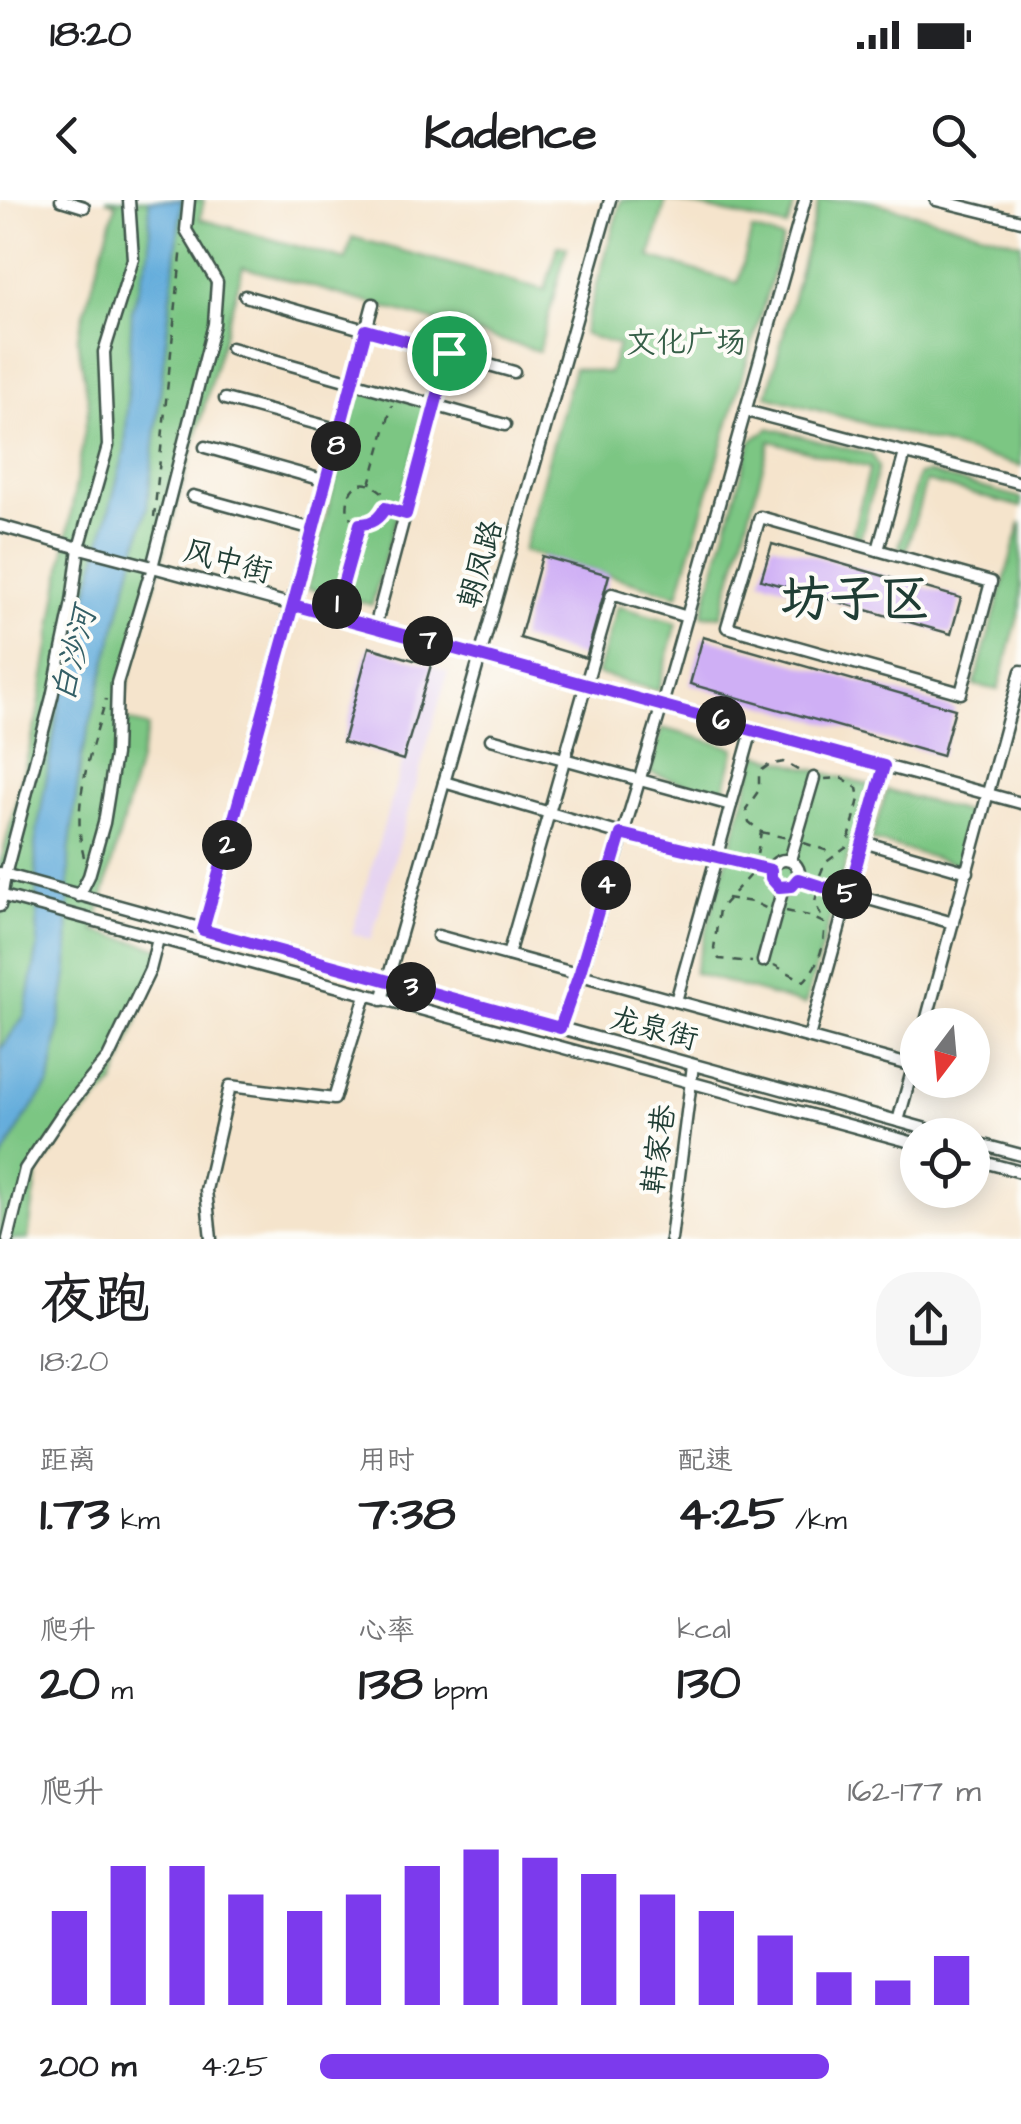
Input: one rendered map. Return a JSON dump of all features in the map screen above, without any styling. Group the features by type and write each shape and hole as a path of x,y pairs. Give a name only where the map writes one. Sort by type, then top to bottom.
{"street":[{"path":"60,200 84,207"},
{"path":"1,899 2,874 52,696 81,548 108,446 104,352 132,259 129,200"},
{"path":"78,896 89,876 104,823 114,755 117,683 214,324 217,282 186,230 189,200"},
{"name":"朝凤路","path":"382,1000 610,200"},
{"path":"560,1028 662,705 806,200"},
{"path":"936,200 1021,221"},
{"path":"246,296 514,372"},
{"path":"203,930 374,304"},
{"path":"375,627 456,328"},
{"path":"231,348 505,425"},
{"path":"225,400 340,430"},
{"path":"746,411 1021,483"},
{"path":"205,448 326,481"},
{"path":"878,550 906,453"},
{"path":"192,496 314,529"},
{"path":"760,517 878,550 991,582 961,693 727,627 760,517"},
{"name":"风中街","path":"0,526 1021,803"},
{"path":"508,955 612,594 687,617"},
{"path":"930,1008 1021,671"},
{"path":"676,1001 752,730"},
{"path":"491,738 731,805"},
{"path":"809,1038 884,766"},
{"path":"790,860 814,778"},
{"path":"444,782 621,834 771,870"},
{"path":"863,842 968,872"},
{"path":"790,860 796,866 798,879 783,888 773,882 771,870 776,862 790,860"},
{"name":"龙泉街","path":"2,874 898,1121"},
{"path":"798,879 953,923"},
{"path":"763,962 783,888"},
{"name":"龙泉街","path":"1,899 18,900 900,1139"},
{"path":"438,936 900,1062"},
{"path":"8,1239 25,1169 64,1111 108,1058 150,970 158,939"},
{"path":"211,1239 206,1190 230,1086 334,1099 366,995"},
{"name":"韩家巷","path":"671,1239 693,1065"},
{"path":"898,1121 904,1098"},
{"path":"990,1147 1021,1155"},
{"path":"990,1164 1021,1172"}],"path":[{"path":"370,486 394,397"},
{"path":"363,484 370,486 384,494 385,508 369,524 360,524 348,516 346,498 351,489 363,484"},
{"path":"385,508 406,514"},
{"path":"334,616 360,524"}],"shaded area":[{"path":"431,665 448,672 371,940 352,933"}],"green space":[{"path":"106,200 204,200 200,219 346,260 352,237 545,290 558,246 567,247 539,351 243,267 118,717 148,727 94,931 164,949 114,1084 80,1118 38,1172 28,1239 0,1239 0,866 37,718 89,405 77,338 116,204"},
{"name":"文化广场","path":"621,200 666,200 650,257 738,283 752,230 783,239 678,595 523,551 574,368 609,373 618,345 583,334"},
{"path":"670,200 796,200 787,227"},
{"path":"819,200 866,200 1021,243 1021,466 767,396"},
{"path":"360,387 427,406 372,605 307,588"},
{"path":"769,428 872,455 878,467 861,537 852,535 870,468 770,441 721,616 702,615 751,441"},
{"path":"928,473 1021,498 1021,507 926,481 906,551 899,547 918,475"},
{"path":"1021,522 1021,606 998,690 974,685"},
{"path":"617,606 677,623 658,691 597,674"},
{"path":"662,728 735,748 723,795 650,773"},
{"path":"757,754 869,785 805,1005 694,973"},
{"path":"887,790 973,814 959,865 871,840"}],"water":[{"name":"白沙河","path":"149,200 182,200 147,508 81,758 69,853 68,968 50,1083 0,1162 0,1050 25,1015 38,946 35,844 61,695 125,450 132,310 150,249"}],"building":[{"path":"772,544 961,598 951,634 761,580"},
{"path":"542,556 609,575 586,658 520,638"},
{"path":"703,637 955,709 942,756 690,684"},
{"path":"369,647 431,665 403,760 343,742"}],"district":[{"name":"坊子区","path":"855,597"}],"route":[{"path":"449,353 366,330 293,605 884,766 848,895 798,879 788,888 779,887 771,878 771,870 754,864 621,834 560,1028 203,930 293,605 334,616 360,524 369,524 385,508 406,514 449,353"}]}
